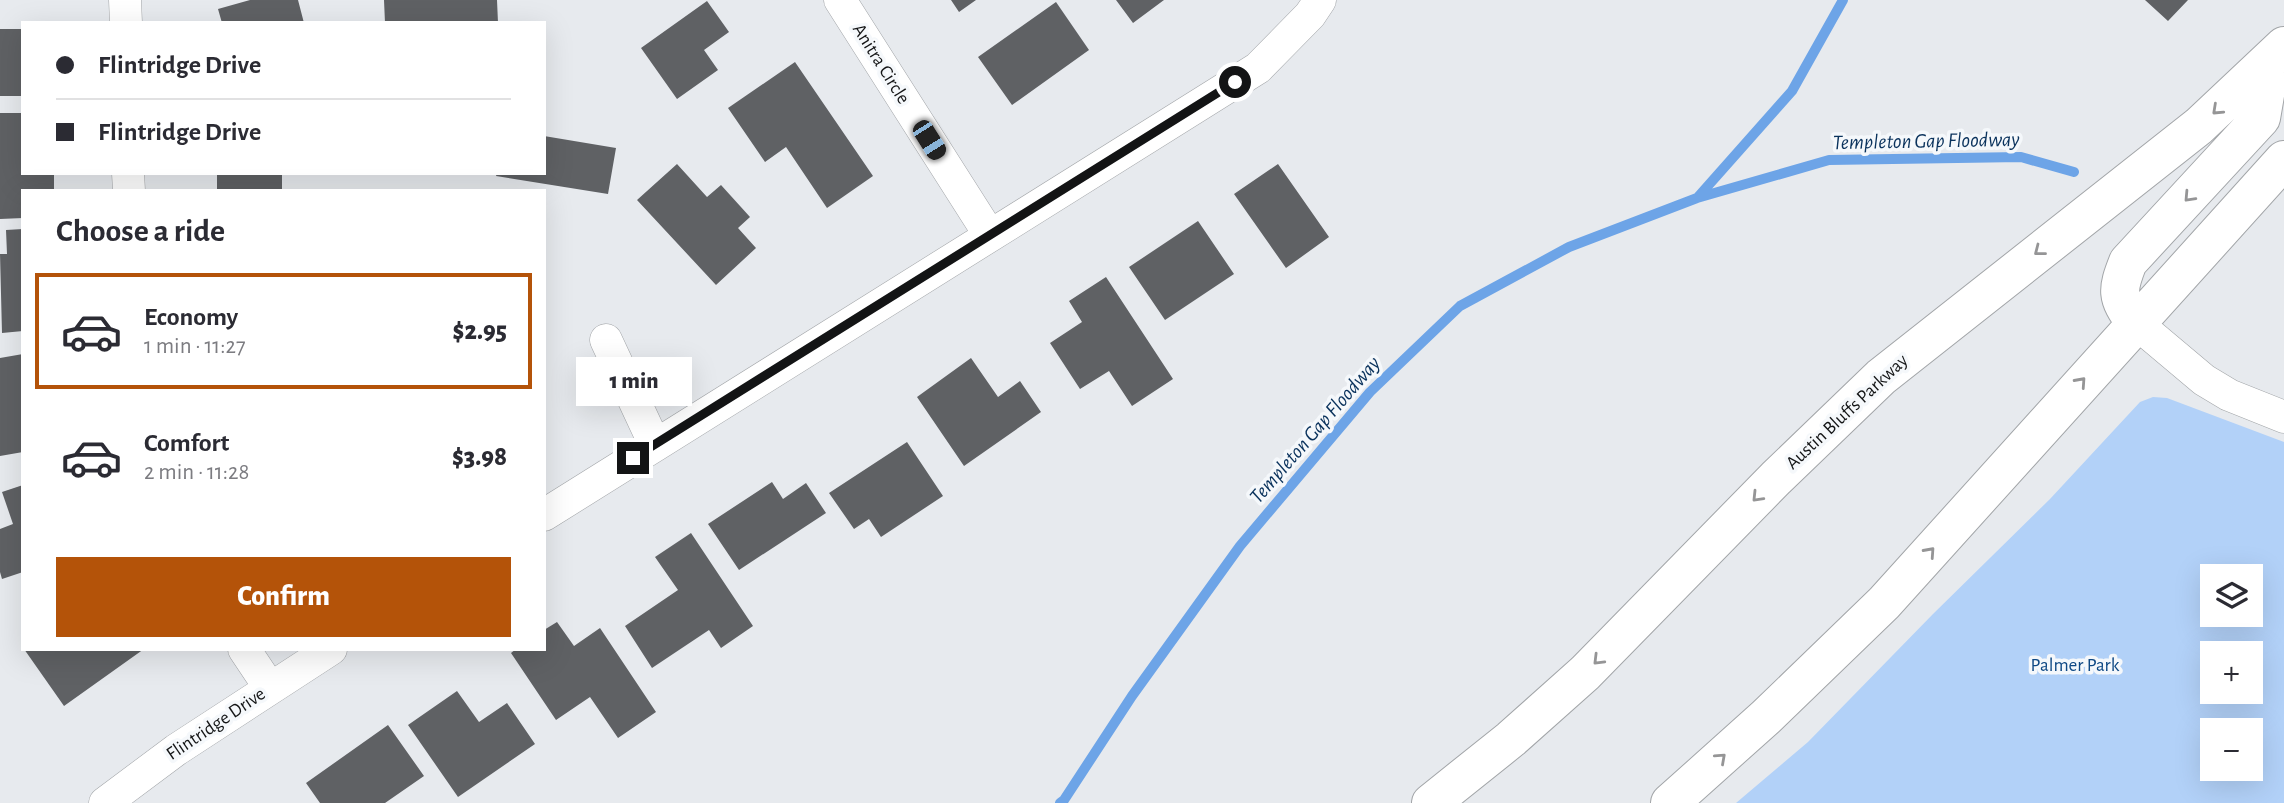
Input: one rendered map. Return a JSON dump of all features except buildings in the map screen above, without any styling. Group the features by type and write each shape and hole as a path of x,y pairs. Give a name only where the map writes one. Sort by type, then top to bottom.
{"main road":[{"path":"2135,322 2123,306 2119,284 2128,262 2261,118 2277,53"},
{"name":"Austin Bluffs Parkway","path":"1431,803 1511,739 1585,673 1776,478 1881,377 2199,126 2277,53"},
{"path":"1670,803 1766,717 1884,603 2284,160"}],"street":[{"path":"125,0 126,21"},
{"name":"Anitra Circle","path":"840,0 989,234"},
{"path":"546,514 1258,68 1310,15 1320,0"},
{"path":"2135,322 2204,380 2229,395 2284,417"},
{"path":"606,340 655,444"},
{"path":"245,651 270,688"},
{"name":"Flintridge Drive","path":"105,803 176,750 328,651"}],"green space":[{"name":"Palmer Park","path":"2153,397 2167,398 2284,442 2284,803 1736,803 1808,742 2050,499 2140,402"}],"waterway":[{"name":"Templeton Gap Floodway","path":"1698,197 1792,91 1843,0"},
{"name":"Templeton Gap Floodway","path":"1060,803 1132,696 1240,546 1370,392 1460,306 1569,247 1697,198 1829,160 2021,157 2074,172"}],"route":[{"path":"633,458 1235,82"}]}
